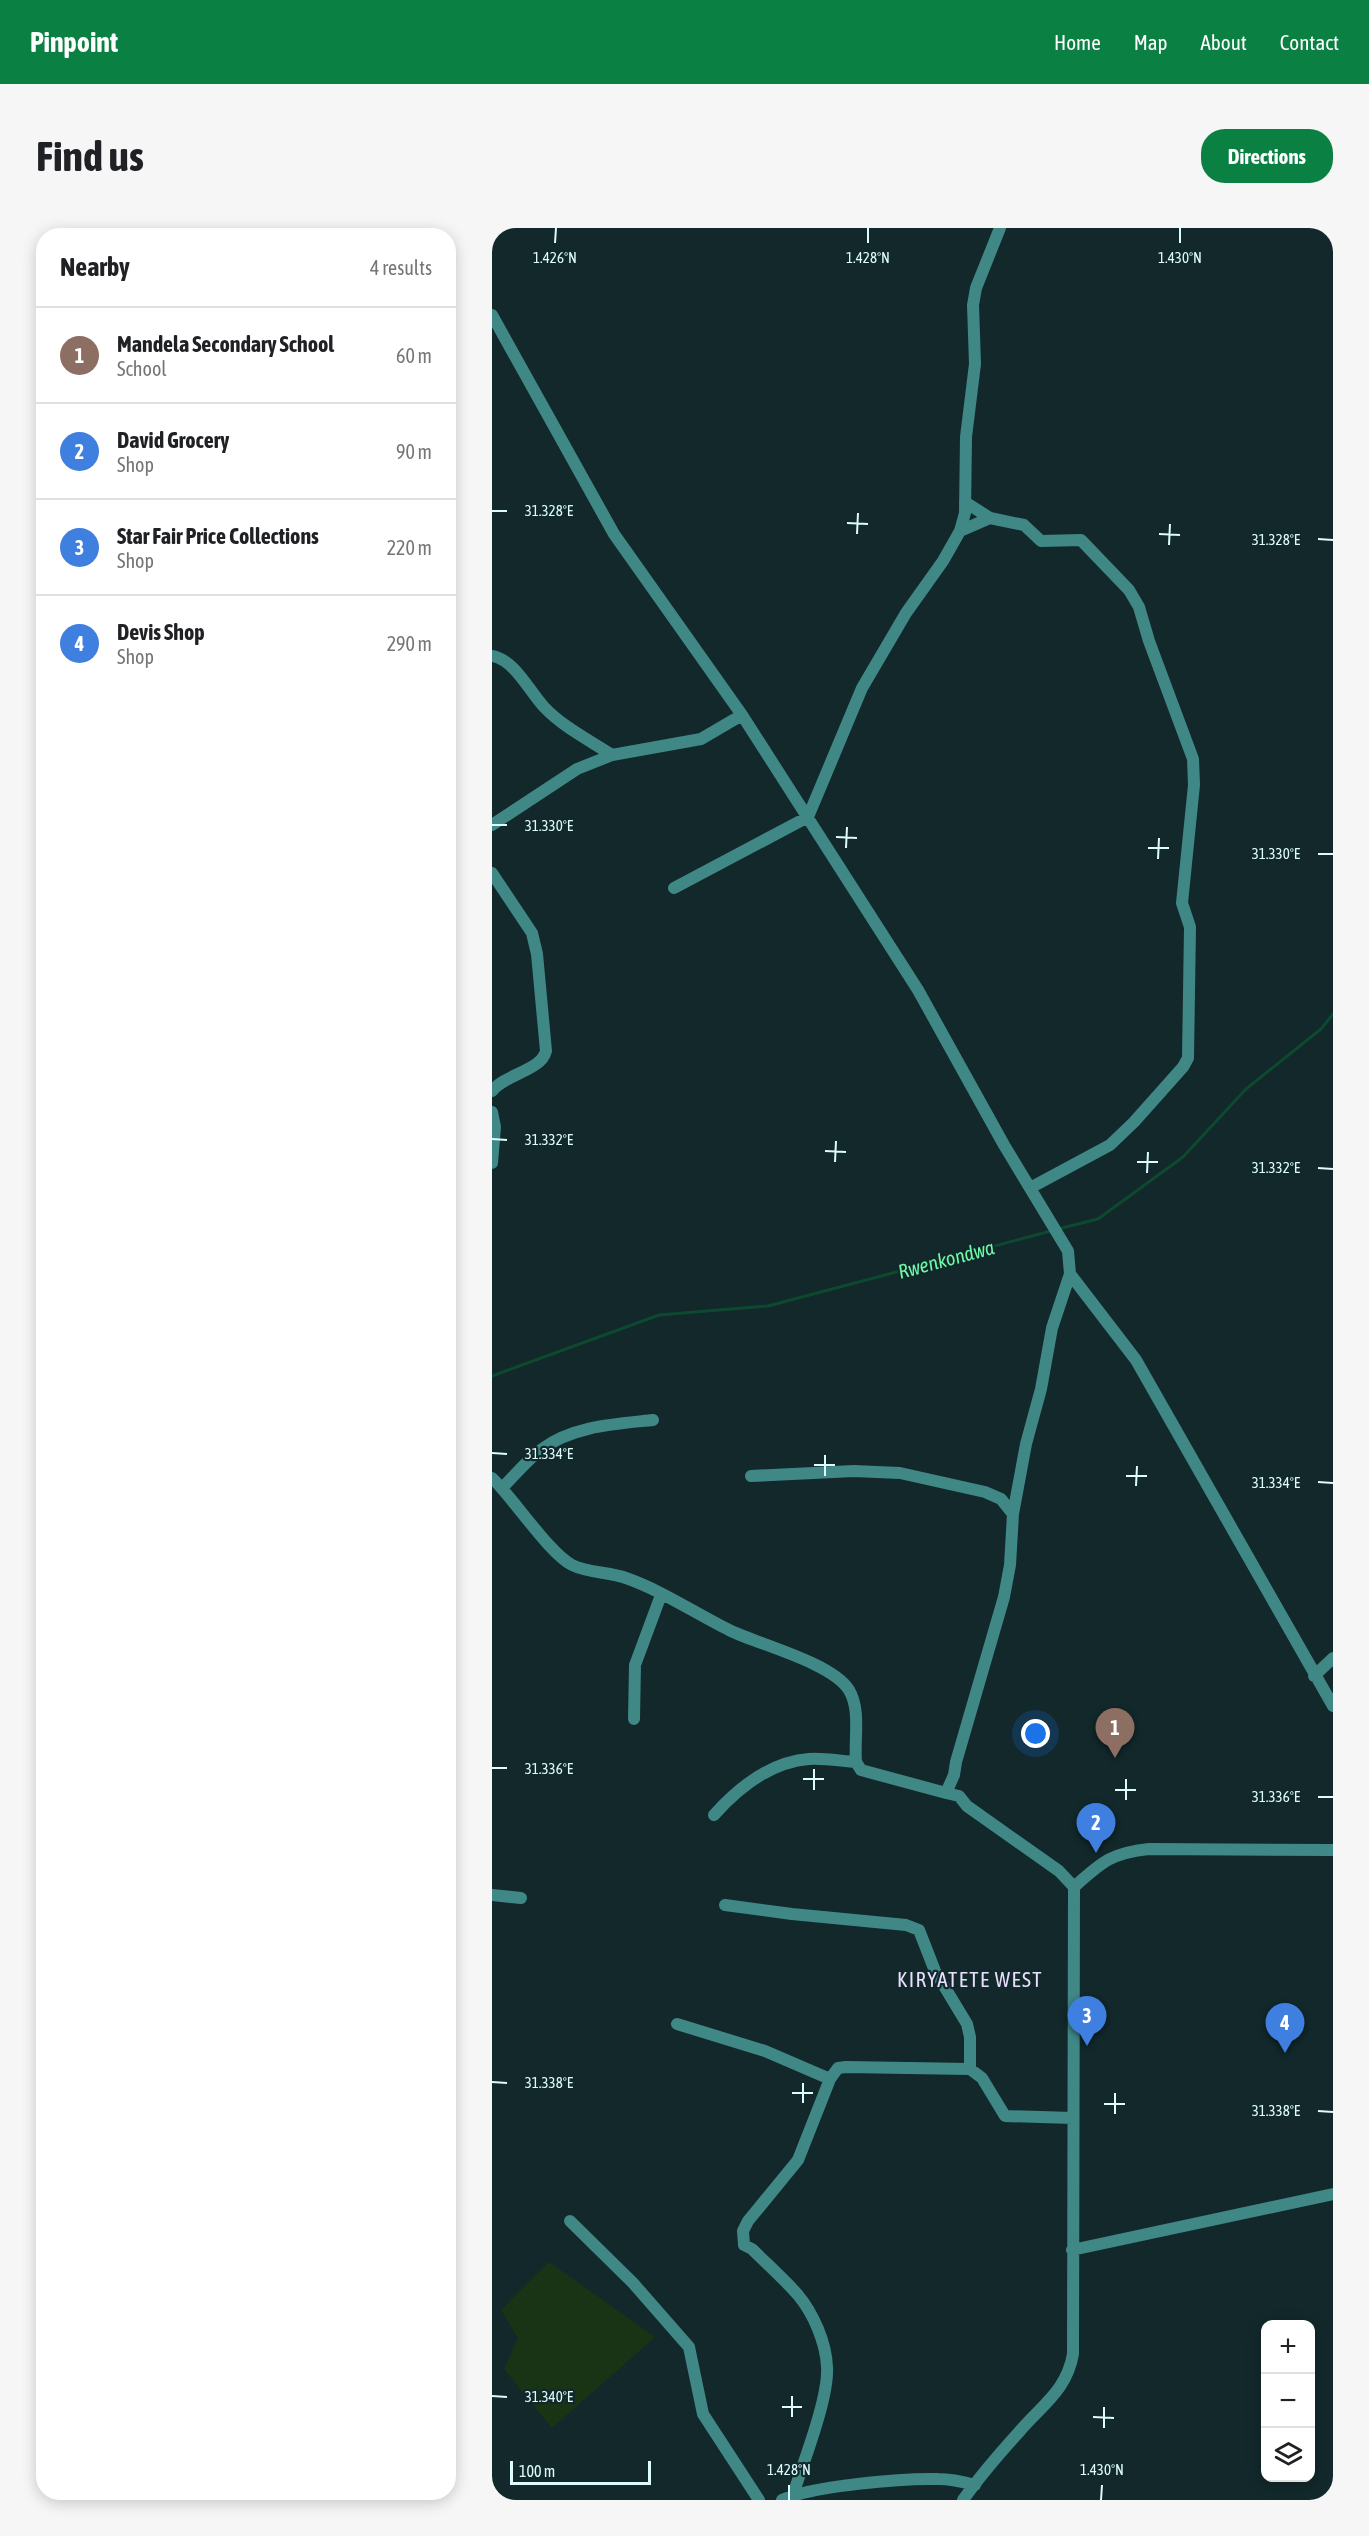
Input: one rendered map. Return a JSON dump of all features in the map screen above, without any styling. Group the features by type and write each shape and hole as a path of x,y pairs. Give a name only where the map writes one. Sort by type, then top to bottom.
{"street":[{"path":"674,888 808,817 862,688 906,613 943,561 960,531 965,513 966,437 975,364 973,305 976,288 1000,228"},
{"path":"492,315 614,534 742,715 918,990 1068,1251 1070,1274 1052,1328 1013,1514 1010,1565 1004,1597 954,1774 946,1793"},
{"path":"965,502 990,518 1024,525 1041,542 1081,540 1129,590 1142,615 1149,641 1193,759 1194,785 1182,903 1190,927 1188,1058 1183,1067 1134,1122 1110,1145 1030,1188"},
{"path":"960,531 990,518"},
{"path":"492,656 509,665 558,720 612,755"},
{"path":"492,825 564,775 612,755 701,739 742,715"},
{"path":"492,873 532,933 537,954 546,1051 538,1064 502,1081 492,1091"},
{"path":"492,1112 495,1127 492,1163"},
{"path":"1070,1274 1136,1360 1333,1706"},
{"path":"502,1488 530,1459 553,1441 601,1426 652,1420"},
{"path":"751,1476 854,1471 900,1473 985,1492 1001,1499 1013,1514"},
{"path":"492,1478 554,1549 572,1565 626,1578 730,1631 806,1661 837,1678 845,1685 854,1701 856,1762 861,1770 959,1796 968,1806 1059,1871 1074,1887 1073,2354 1066,2379 1019,2431 963,2500"},
{"path":"634,1719 635,1665 661,1595"},
{"path":"1314,1676 1333,1658"},
{"path":"714,1815 747,1783 782,1766 810,1759 856,1762"},
{"path":"1074,1887 1112,1856 1127,1851 1149,1849 1333,1850"},
{"path":"492,1895 521,1898"},
{"path":"725,1905 906,1925 919,1930 935,1971 967,2024 970,2037 970,2069"},
{"path":"677,2024 765,2051 830,2079"},
{"path":"975,2485 940,2479 861,2484 787,2498 825,2389 828,2365 816,2326 799,2296 752,2249 744,2245 743,2231 748,2221 798,2160 830,2079 838,2068 970,2069 982,2078 1005,2116 1073,2118"},
{"path":"1072,2250 1333,2194"},
{"path":"570,2221 633,2283 688,2347 703,2414 759,2500"}],"green space":[{"path":"549,2262 655,2337 552,2428 504,2369 518,2338 501,2310"}],"waterway":[{"name":"Rwenkondwa","path":"1058,1229 1098,1219 1183,1157 1246,1089 1321,1029 1333,1014"},
{"name":"Rwenkondwa","path":"492,1376 659,1315 768,1306 1051,1231"}],"place":[{"name":"Mandela Secondary School","path":"1115,1758"},
{"name":"David Grocery","path":"1096,1853"},
{"name":"Star Fair Price Collections","path":"1087,2046"},
{"name":"Devis Shop","path":"1285,2053"}],"district":[{"name":"KIRYATETE WEST","path":"970,1979"}]}
